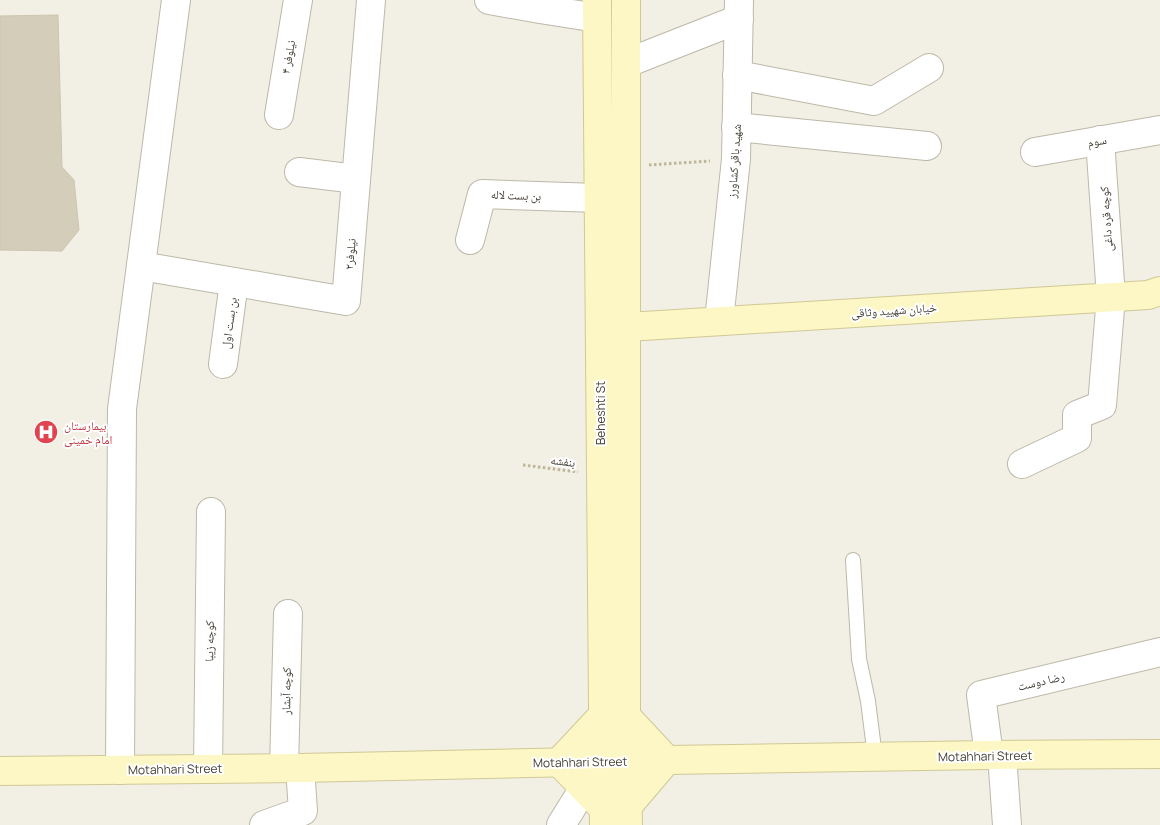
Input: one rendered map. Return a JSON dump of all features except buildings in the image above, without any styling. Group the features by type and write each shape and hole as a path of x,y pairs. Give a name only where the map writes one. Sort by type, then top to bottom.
{"main road":[{"name":"Beheshti St","path":"614,716 627,327 626,0"},
{"name":"Beheshti St","path":"597,9 601,474 614,716 616,816"},
{"name":"خیابان شهیید وثاقی","path":"627,327 1148,295 1160,291"},
{"path":"614,716 666,760 616,816 584,788 559,762 614,716"},
{"name":"Motahhari Street","path":"0,771 1160,754"}],"street":[{"path":"120,770 122,410 176,0"},
{"name":"نیلوفر ۴","path":"278,115 298,0"},
{"name":"نیلوفر۲","path":"141,266 346,301 371,0"},
{"path":"489,0 540,10 597,9"},
{"path":"627,62 739,10"},
{"name":"شهید باقر کشاورز","path":"719,321 736,160 739,10"},
{"path":"737,75 874,102 929,68"},
{"path":"736,127 927,146"},
{"name":"سوم","path":"1034,152 1160,130"},
{"name":"کوچه قره داغی","path":"1022,464 1077,438 1077,415 1102,405 1111,297 1100,140"},
{"path":"299,172 356,179"},
{"name":"بن بست لاله","path":"470,240 482,194 598,198"},
{"name":"بن بست اول","path":"223,364 234,282"},
{"name":"کوچه زیبا","path":"208,769 210,512"},
{"name":"کوچه آبشار","path":"264,825 303,811 292,768 288,614"},
{"name":"رضا دوست","path":"996,755 980,695 1160,652"},
{"path":"996,755 1007,825"},
{"path":"561,825 584,788"}],"lane":[{"path":"853,560 860,659 876,757"}],"path":[{"path":"626,166 736,160"},
{"name":"بنفشه","path":"523,465 601,474"}],"place":[{"name":"بیمارستان امام خمینی","path":"46,432"}]}
